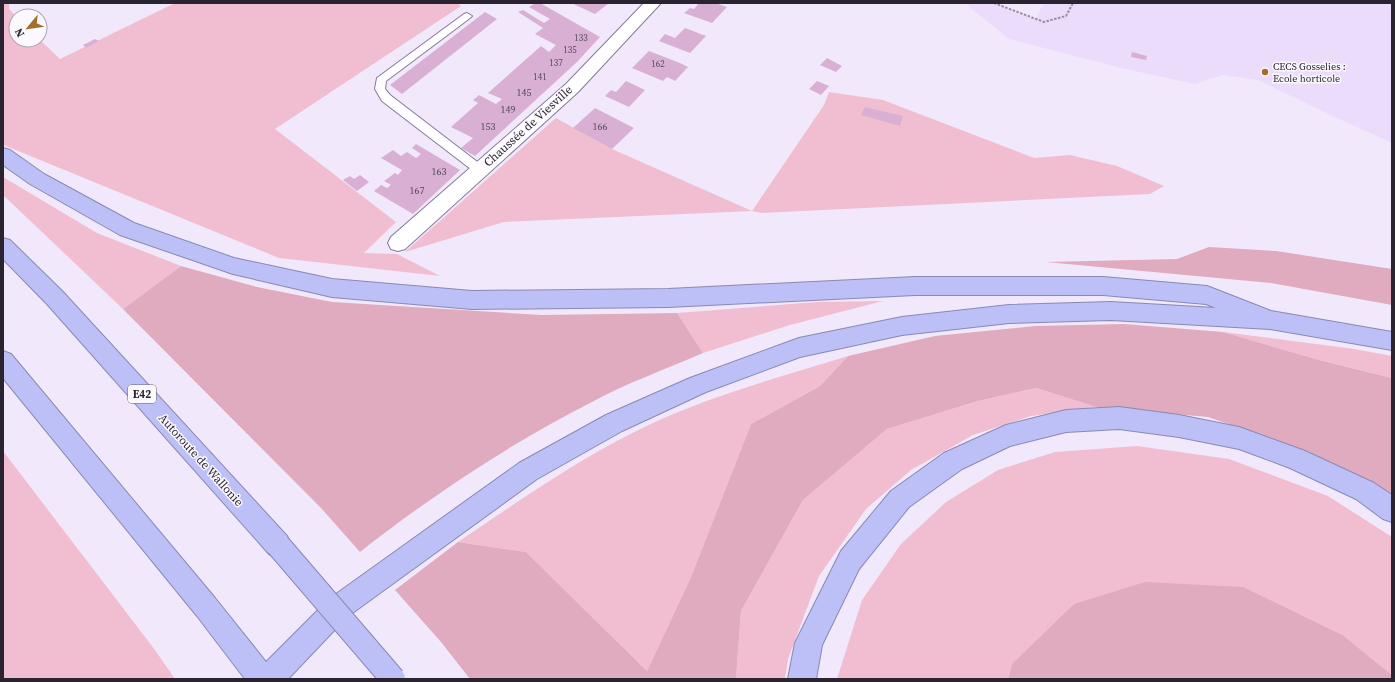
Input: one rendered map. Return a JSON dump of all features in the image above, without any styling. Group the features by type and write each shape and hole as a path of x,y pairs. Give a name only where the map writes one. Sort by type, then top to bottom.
{"highway":[{"path":"3,155 37,179 127,229 233,266 332,288 472,300 668,298 914,286 1103,286 1207,295 1270,320"},
{"name":"Autoroute de Wallonie","path":"3,246 55,298 278,545 393,679"},
{"path":"269,679 338,608 528,471 614,423 698,385 799,348 902,326 1009,314 1111,311 1270,320 1392,341"},
{"path":"3,361 206,607 262,679"},
{"path":"802,679 809,643 850,560 900,499 953,460 1006,436 1066,420 1119,418 1179,426 1239,438 1297,459 1365,491 1392,510"}],"street":[{"name":"Chaussée de Viesville","path":"398,243 572,88 653,3"}],"lane":[{"path":"467,16 382,80 380,89 386,98 480,170"}],"path":[{"path":"994,3 1044,22 1066,16 1073,3"}],"shaded area":[{"path":"3,3 9,3 8,48 48,48 60,59 175,3 457,3 461,6 275,129 396,222 364,253 397,254 440,276 279,258 3,144"},
{"name":"CECS Gosselies : Ecole horticole","path":"967,3 996,3 1035,19 1044,3 1392,3 1392,143 1258,80 1222,75 1195,84 1121,68 1009,39 968,6"},
{"path":"829,92 883,100 1034,158 1070,155 1117,166 1164,186 1150,194 761,213 752,211 824,105"},
{"path":"556,118 612,149 752,211 504,222 405,252"},
{"path":"3,177 97,233 181,266 123,309 3,195"},
{"path":"1209,247 1276,251 1392,269 1392,305 1271,283 1046,262 1177,259"},
{"path":"181,266 257,287 332,302 542,315 677,313 703,353 605,395 532,435 472,471 360,552 321,508 123,309"},
{"path":"883,301 790,325 703,353 677,313 817,302"},
{"path":"1124,324 1223,332 1319,360 1392,378 1392,495 1309,452 1208,417 1096,407 1036,388 978,401 887,429 803,500 741,611 736,679 470,679 441,642 395,590 458,542 526,552 647,671 691,577 751,424 820,386 848,356 935,336 1035,326"},
{"path":"1223,332 1354,349 1392,356 1392,378 1319,360"},
{"path":"848,356 820,386 751,424 691,577 647,671 526,552 458,542 579,463 604,448 655,422 726,394"},
{"path":"1036,388 1096,407 1031,416 973,435 911,470 866,509 819,576 788,659 785,679 736,679 741,611 803,500 887,429 978,401"},
{"path":"1137,446 1229,459 1328,496 1392,537 1392,675 1344,636 1012,664 1008,679 837,679 862,600 901,544 946,502 998,470 1055,452"},
{"path":"3,451 155,650 175,679 3,679"},
{"path":"1145,582 1243,587 1344,636 1392,675 1392,679 1008,679 1012,664 1074,604"}],"building":[{"path":"536,3 540,3 600,37 577,62 475,156 461,148 473,138 451,127 478,103 473,100 479,95 496,104 502,99 488,93 541,46 549,52 556,45 535,34 543,28 518,12 523,10 544,23 550,19 529,7"},
{"path":"571,3 609,3 595,14"},
{"path":"699,3 715,3 727,7 712,23 684,13 690,8 694,9"},
{"path":"485,12 497,19 402,94 390,85"},
{"path":"685,28 706,36 690,53 659,41 665,34 675,38"},
{"path":"95,39 99,41 86,48 83,45"},
{"path":"649,51 688,67 675,81 667,77 663,81 632,68"},
{"path":"1132,52 1147,56 1146,60 1131,57"},
{"path":"827,58 842,66 836,72 820,65"},
{"path":"626,81 645,90 629,107 605,96 611,90 616,92"},
{"path":"817,81 829,86 821,95 809,89"},
{"path":"865,107 903,116 900,126 861,115"},
{"path":"595,108 634,128 612,149 573,128"},
{"path":"416,144 460,170 413,214 374,191 381,185 387,188 391,185 384,181 395,173 398,175 402,170 381,158 393,150 401,156 407,152 416,158 421,154 412,148"},
{"path":"360,175 369,182 357,191 343,180 350,176 354,179"}],"place":[{"name":"CECS Gosselies : Ecole horticole","path":"1265,72"}]}
